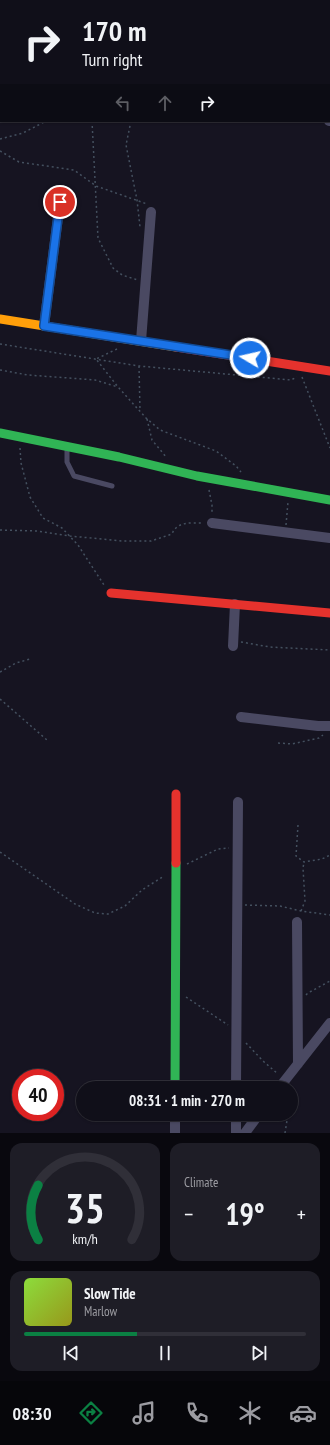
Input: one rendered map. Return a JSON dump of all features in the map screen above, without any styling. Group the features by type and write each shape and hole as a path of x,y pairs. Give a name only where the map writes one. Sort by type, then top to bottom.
{"street":[{"path":"44,326 60,202"},
{"path":"137,341 145,282 150,212"},
{"path":"0,319 330,370"},
{"path":"0,433 119,457 207,478 330,500"},
{"path":"212,523 330,538"},
{"path":"111,593 330,613"},
{"path":"233,643 235,604"},
{"path":"241,717 318,726 327,730"},
{"path":"175,1081 176,794"},
{"path":"236,1081 238,802"},
{"path":"297,922 298,1064"},
{"path":"285,1081 330,1023"},
{"path":"175,1121 175,1133"},
{"path":"236,1121 236,1133"},
{"path":"245,1133 254,1121"}],"lane":[{"path":"67,446 67,462 74,476 112,486"}],"path":[{"path":"0,139 22,133 44,122"},
{"path":"92,122 98,238 113,268 122,275 145,282"},
{"path":"131,122 126,145 137,200 141,230"},
{"path":"0,151 19,162 74,170 96,186 147,204 150,212"},
{"path":"96,360 137,341"},
{"path":"0,344 139,366 291,380 301,375 330,448"},
{"path":"96,360 118,388 146,418 160,430 216,451 236,466 252,486"},
{"path":"139,366 140,411"},
{"path":"0,370 28,375 95,380 118,388"},
{"path":"146,418 152,440 178,472"},
{"path":"19,436 21,463 30,497 42,518 62,528 70,536 78,545 102,583 111,593"},
{"path":"0,530 37,531 122,541 151,541 172,534 174,529 182,524 212,523 212,505 207,478"},
{"path":"285,532 290,493"},
{"path":"233,643 270,647 330,650"},
{"path":"0,672 16,663 30,659"},
{"path":"0,699 47,740"},
{"path":"278,743 292,744 320,738 327,730"},
{"path":"298,825 296,856 304,862 322,859 330,855"},
{"path":"0,852 75,904 95,913 108,914 125,906 142,890 176,869 218,849 237,848"},
{"path":"301,912 305,901 304,862"},
{"path":"237,905 280,906 301,912 330,915"},
{"path":"298,1006 308,993 330,981"},
{"path":"285,1133 287,1121"}],"traffic: fast":[{"path":"0,433 119,457 197,476 330,500"},
{"path":"175,1081 176,863"}],"traffic: slow":[{"path":"0,319 176,347"}],"traffic: jam":[{"path":"176,347 330,371"},
{"path":"111,593 330,613"},
{"path":"176,794 176,863"}],"route":[{"path":"60,202 44,326 250,358"}]}
